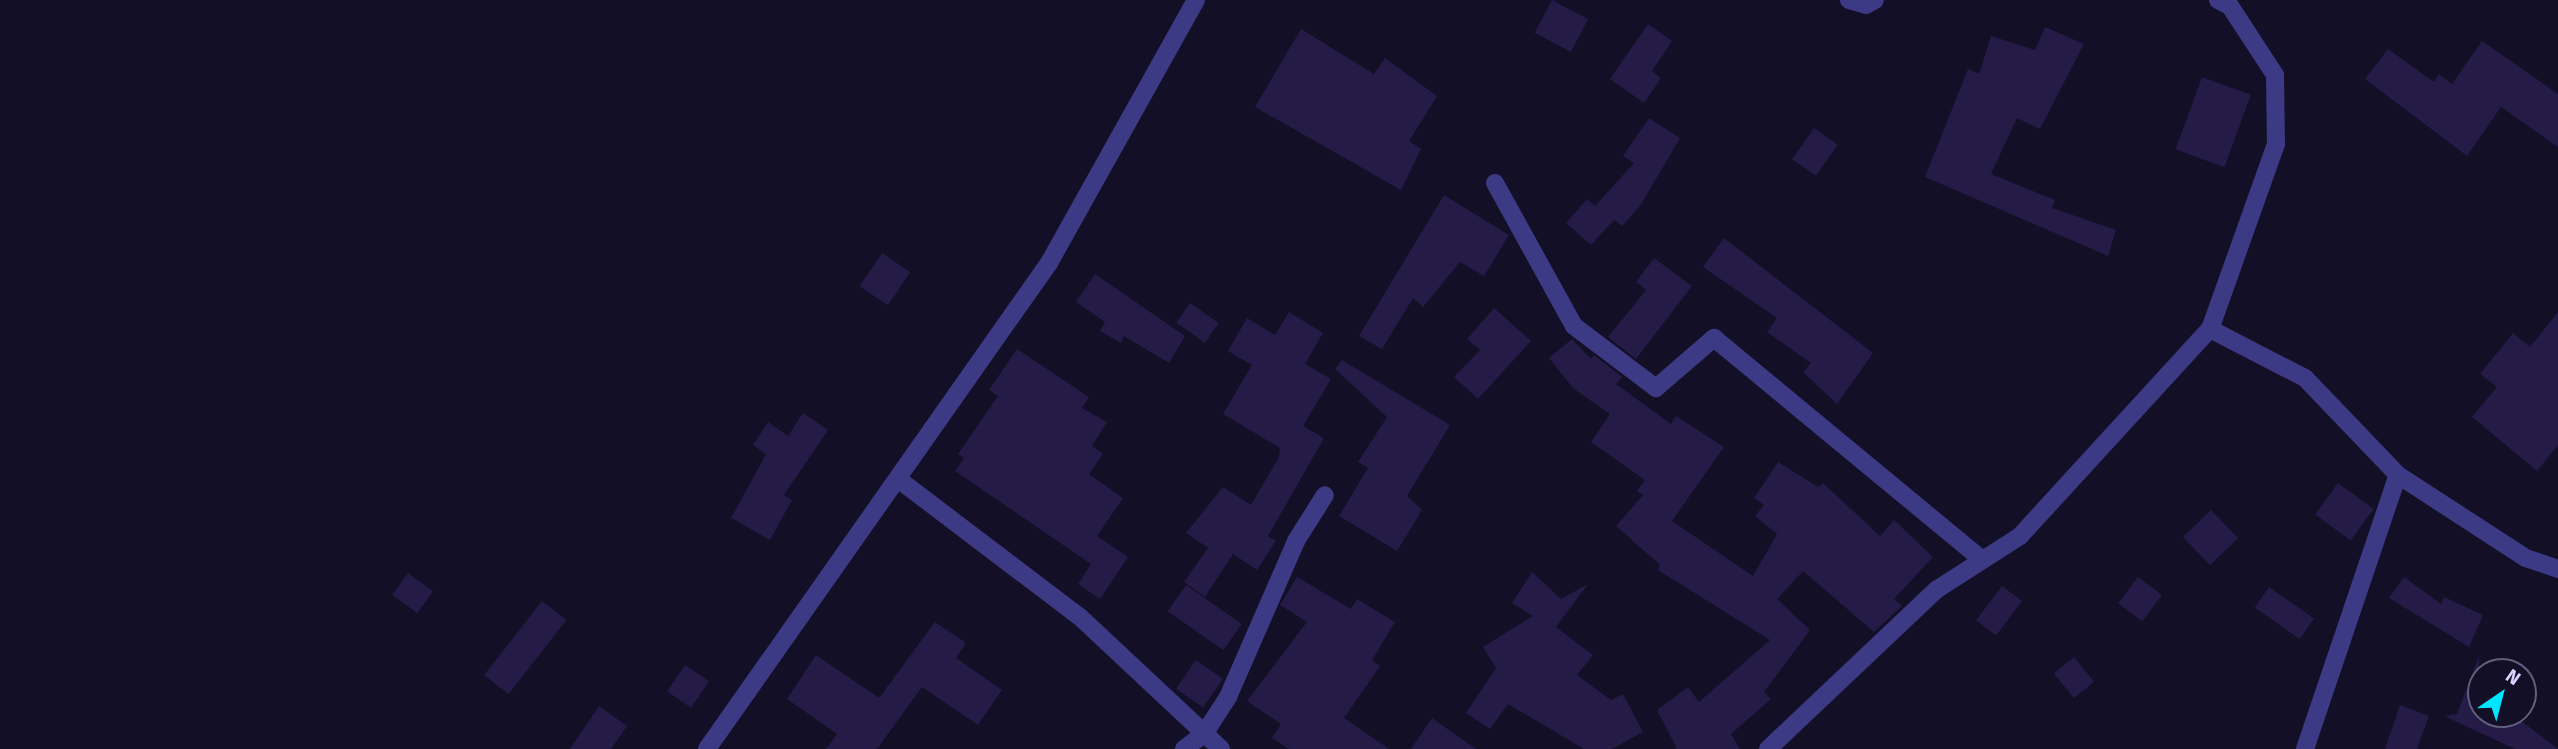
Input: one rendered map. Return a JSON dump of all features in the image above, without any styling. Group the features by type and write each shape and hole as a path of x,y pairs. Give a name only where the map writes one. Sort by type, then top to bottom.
{"street":[{"path":"706,749 1049,263 1196,0"},
{"path":"1849,0 1866,5 1875,0"},
{"path":"1768,749 1902,620 1981,559 2020,536 2210,329 2276,144 2275,75 2230,6 2218,0"},
{"path":"1495,183 1584,334 1656,388 1714,338 1981,559"},
{"path":"2210,329 2305,377 2398,475 2526,558 2558,569"},
{"path":"2305,749 2398,475"},
{"path":"898,479 1080,617 1221,749"},
{"path":"1184,749 1204,734 1325,495"}],"building":[{"path":"1552,0 1588,19 1571,52 1535,33"},
{"path":"1648,24 1672,41 1652,71 1661,78 1644,103 1610,79"},
{"path":"2045,27 2084,44 2040,129 2017,118 1991,174 2055,200 2052,208 2116,230 2108,256 1925,177 1968,69 1979,74 1991,36 2035,50"},
{"path":"1301,29 1374,74 1385,58 1437,96 1409,141 1421,149 1401,190 1255,107"},
{"path":"2482,41 2558,94 2558,147 2501,107 2467,156 2365,79 2388,49 2434,82 2439,74 2452,84"},
{"path":"2202,77 2251,95 2225,167 2176,149"},
{"path":"1649,118 1680,138 1640,206 1622,226 1614,220 1591,245 1566,223 1587,199 1595,206 1634,163 1623,156"},
{"path":"1814,128 1838,145 1816,176 1792,159"},
{"path":"1444,195 1509,235 1484,276 1460,262 1423,307 1413,298 1382,349 1359,336"},
{"path":"1724,238 1873,353 1837,404 1803,372 1811,363 1767,332 1777,318 1703,267"},
{"path":"882,253 910,272 888,305 860,286"},
{"path":"1654,258 1692,286 1636,359 1608,337 1646,290 1636,282"},
{"path":"1095,274 1185,336 1169,363 1124,336 1121,343 1100,331 1105,322 1076,302"},
{"path":"1190,303 1219,323 1205,343 1176,323"},
{"path":"1494,308 1531,341 1478,399 1454,377 1480,350 1467,339"},
{"path":"1289,312 1323,333 1305,364 1331,379 1303,426 1324,438 1268,536 1276,541 1257,570 1233,554 1205,597 1184,582 1208,548 1186,533 1223,487 1251,505 1279,457 1280,448 1223,414 1252,365 1228,351 1247,318 1275,335"},
{"path":"2558,312 2558,445 2537,471 2472,417 2497,387 2480,374 2513,333 2530,347"},
{"path":"1572,339 1591,359 1594,355 1622,377 1616,384 1671,424 1676,416 1724,447 1672,521 1753,576 1777,534 1755,516 1764,505 1754,498 1778,462 1818,487 1823,483 1880,536 1894,520 1933,557 1894,599 1902,606 1874,632 1803,571 1777,599 1810,630 1764,692 1771,699 1731,734 1740,749 1677,749 1657,710 1688,687 1699,702 1770,640 1658,570 1660,565 1616,526 1643,495 1637,491 1645,480 1591,442 1610,414 1574,389 1549,358"},
{"path":"1017,349 1089,397 1082,408 1107,422 1092,446 1103,454 1089,474 1123,498 1097,536 1128,557 1100,599 1078,584 1091,564 955,471 964,458 958,454 998,396 989,390"},
{"path":"1342,360 1450,425 1407,496 1422,510 1397,551 1339,516 1368,468 1358,462 1387,417 1335,369"},
{"path":"803,413 828,430 784,495 792,500 770,540 731,518 766,454 753,445 768,422 788,436"},
{"path":"2338,483 2374,509 2351,540 2315,515"},
{"path":"2211,510 2238,538 2210,565 2183,537"},
{"path":"1532,572 1561,599 1588,584 1556,627 1593,655 1577,675 1611,700 1623,694 1643,732 1612,749 1584,749 1508,704 1490,729 1466,713 1496,668 1483,647 1533,616 1512,603"},
{"path":"408,573 433,591 417,613 392,595"},
{"path":"1297,577 1351,609 1357,599 1395,622 1372,660 1380,666 1344,718 1389,749 1289,749 1272,738 1281,724 1247,701 1307,622 1280,605"},
{"path":"2138,577 2162,595 2142,621 2118,603"},
{"path":"2404,577 2441,604 2444,597 2483,615 2469,647 2389,598"},
{"path":"1186,585 1242,624 1223,650 1168,611"},
{"path":"2002,586 2022,601 1996,635 1976,620"},
{"path":"2269,587 2314,619 2300,639 2255,607"},
{"path":"542,601 566,620 509,694 484,675"},
{"path":"935,622 966,643 956,658 1002,690 978,725 922,687 877,749 826,749 837,734 787,699 816,655 879,698"},
{"path":"2074,657 2094,682 2074,698 2054,673"},
{"path":"1196,660 1223,679 1203,708 1176,689"},
{"path":"685,665 709,681 691,708 667,692"},
{"path":"2467,688 2467,727 2444,716 2457,714"},
{"path":"2400,705 2429,716 2417,749 2385,749"},
{"path":"599,706 627,726 611,749 570,749"},
{"path":"1432,718 1476,749 1411,749"},
{"path":"2470,728 2530,728 2558,749 2515,749"}]}
